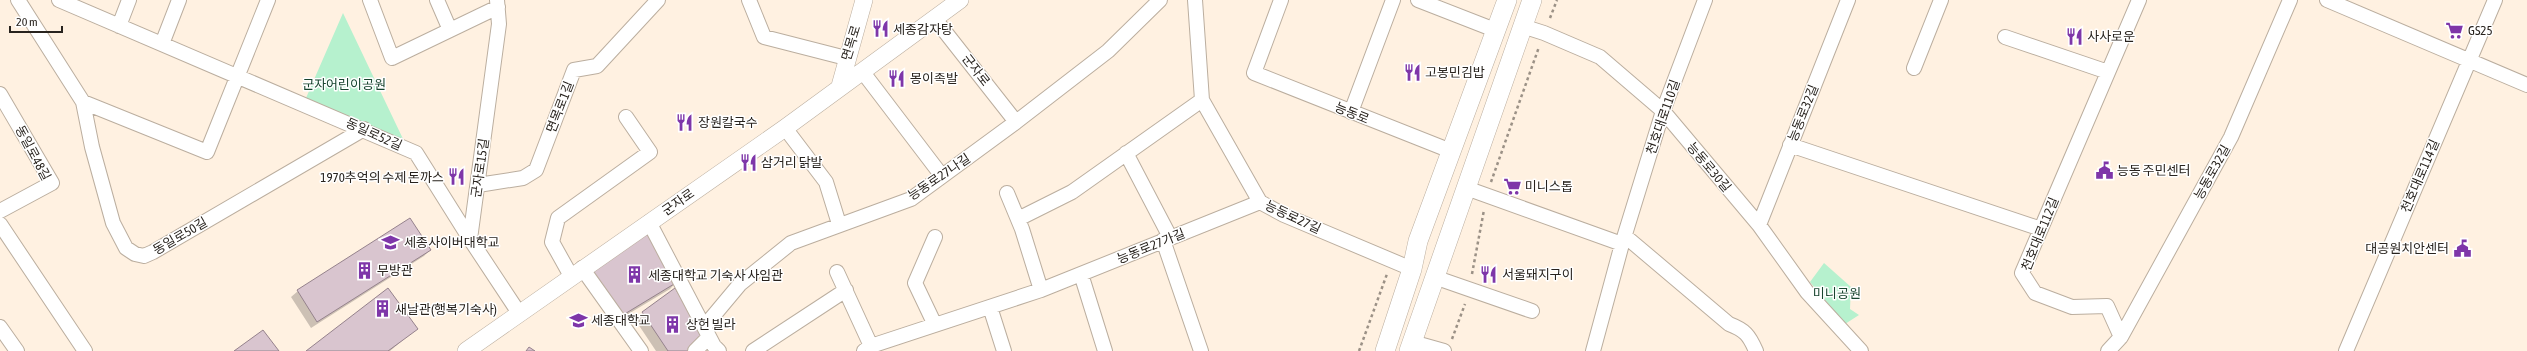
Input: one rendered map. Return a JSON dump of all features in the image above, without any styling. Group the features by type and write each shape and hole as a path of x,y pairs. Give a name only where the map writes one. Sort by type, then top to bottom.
{"main road":[{"path":"1385,351 1412,269 1418,241 1507,0"},
{"path":"1411,346 1532,0"}],"street":[{"name":"동일로50길","path":"18,0 83,102 92,147 113,223 126,248 135,254 144,256 364,129"},
{"name":"동일로52길","path":"59,0 364,129 416,153 470,239"},
{"path":"119,26 129,0"},
{"path":"162,44 179,0"},
{"path":"83,102 207,152 268,0"},
{"name":"군자로15길","path":"370,0 392,58 450,30 498,4 499,24 470,239"},
{"path":"437,0 450,30"},
{"name":"면목로1길","path":"478,185 523,178 536,170 574,70 597,66 658,0"},
{"path":"749,0 764,37 846,58"},
{"name":"면목로","path":"840,86 846,58 864,0"},
{"name":"군자로","path":"466,351 785,128 840,86 936,19 960,0"},
{"name":"능동로27나길","path":"695,351 740,284 791,243 839,224 911,199 1016,122 1108,51 1160,0"},
{"name":"능동로27길","path":"1195,0 1202,100 1260,202 1284,215 1412,269"},
{"name":"능동로","path":"1281,0 1254,73 1451,151"},
{"path":"1351,112 1393,0"},
{"path":"1418,0 1495,30"},
{"name":"천호대로110길","path":"1593,351 1624,240 1663,111 1705,0"},
{"name":"능동로32길","path":"1758,225 1848,0"},
{"path":"1914,68 1941,0"},
{"name":"천호대로112길","path":"2121,337 2107,306 2072,307 2035,293 2022,273 2139,0"},
{"name":"능동로32길","path":"2109,351 2121,337 2231,137 2290,0"},
{"path":"2327,0 2527,85"},
{"name":"천호대로114길","path":"2346,351 2495,0"},
{"name":"군자로","path":"936,19 1016,122"},
{"name":"능동로30길","path":"1522,26 1544,33 1600,57 1663,111 1758,225 1807,292 1862,351"},
{"path":"2005,37 2108,72"},
{"path":"862,71 942,176"},
{"name":"동일로48길","path":"0,94 52,183 0,211"},
{"path":"1018,219 1072,192 1202,100"},
{"path":"626,116 650,152 558,218 552,242 642,351"},
{"path":"785,128 826,182 839,224"},
{"path":"1790,145 2041,229"},
{"path":"1126,153 1167,239 1201,351"},
{"path":"1466,188 1624,240 1706,302 1729,324 1748,334 1756,351"},
{"path":"1007,193 1018,219 1041,290"},
{"name":"능동로27가길","path":"868,349 1041,290 1260,202"},
{"path":"649,222 707,332 719,351"},
{"path":"0,224 85,351"},
{"path":"935,237 915,283 935,325"},
{"path":"470,239 519,313"},
{"path":"837,272 846,290 868,349"},
{"path":"1081,274 1105,351"},
{"path":"1434,277 1532,312"},
{"path":"753,351 846,290"},
{"path":"990,307 1004,351"},
{"path":"0,327 17,351"},
{"path":"1411,346 1447,348"}],"path":[{"path":"1447,348 1470,290 1486,194 1557,0"}],"green space":[{"name":"군자어린이공원","path":"343,13 404,141 306,98"},
{"name":"미니공원","path":"1824,263 1851,287 1850,309 1859,315 1845,324 1810,282"}],"building":[{"name":"무방관","path":"410,218 431,250 317,322 297,290"},
{"name":"세종대학교 기숙사 사임관","path":"649,228 679,281 623,315 590,269"},
{"name":"새날관(행복기숙사)","path":"388,288 418,329 388,351 306,351"},
{"name":"상헌 빌라","path":"675,288 703,335 687,351 668,351 642,312"},
{"path":"263,330 279,351 234,351"},
{"path":"529,347 535,351 526,351"}],"place":[{"name":"세종감자탕","path":"880,29"},
{"name":"GS25","path":"2455,30"},
{"name":"사사로운","path":"2074,36"},
{"name":"고봉민김밥","path":"1412,72"},
{"name":"몽이족발","path":"897,78"},
{"name":"장원칼국수","path":"685,122"},
{"name":"삼거리 닭발","path":"748,162"},
{"name":"능동 주민센터","path":"2104,170"},
{"name":"1970추억의 수제 돈까스","path":"457,177"},
{"name":"미니스톱","path":"1512,186"},
{"name":"세종사이버대학교","path":"391,242"},
{"name":"대공원치안센터","path":"2462,248"},
{"name":"무방관","path":"364,270"},
{"name":"서울돼지구이","path":"1489,274"},
{"name":"세종대학교 기숙사 사임관","path":"635,275"},
{"name":"새날관(행복기숙사)","path":"382,309"},
{"name":"세종대학교","path":"578,320"},
{"name":"상헌 빌라","path":"673,324"}]}
